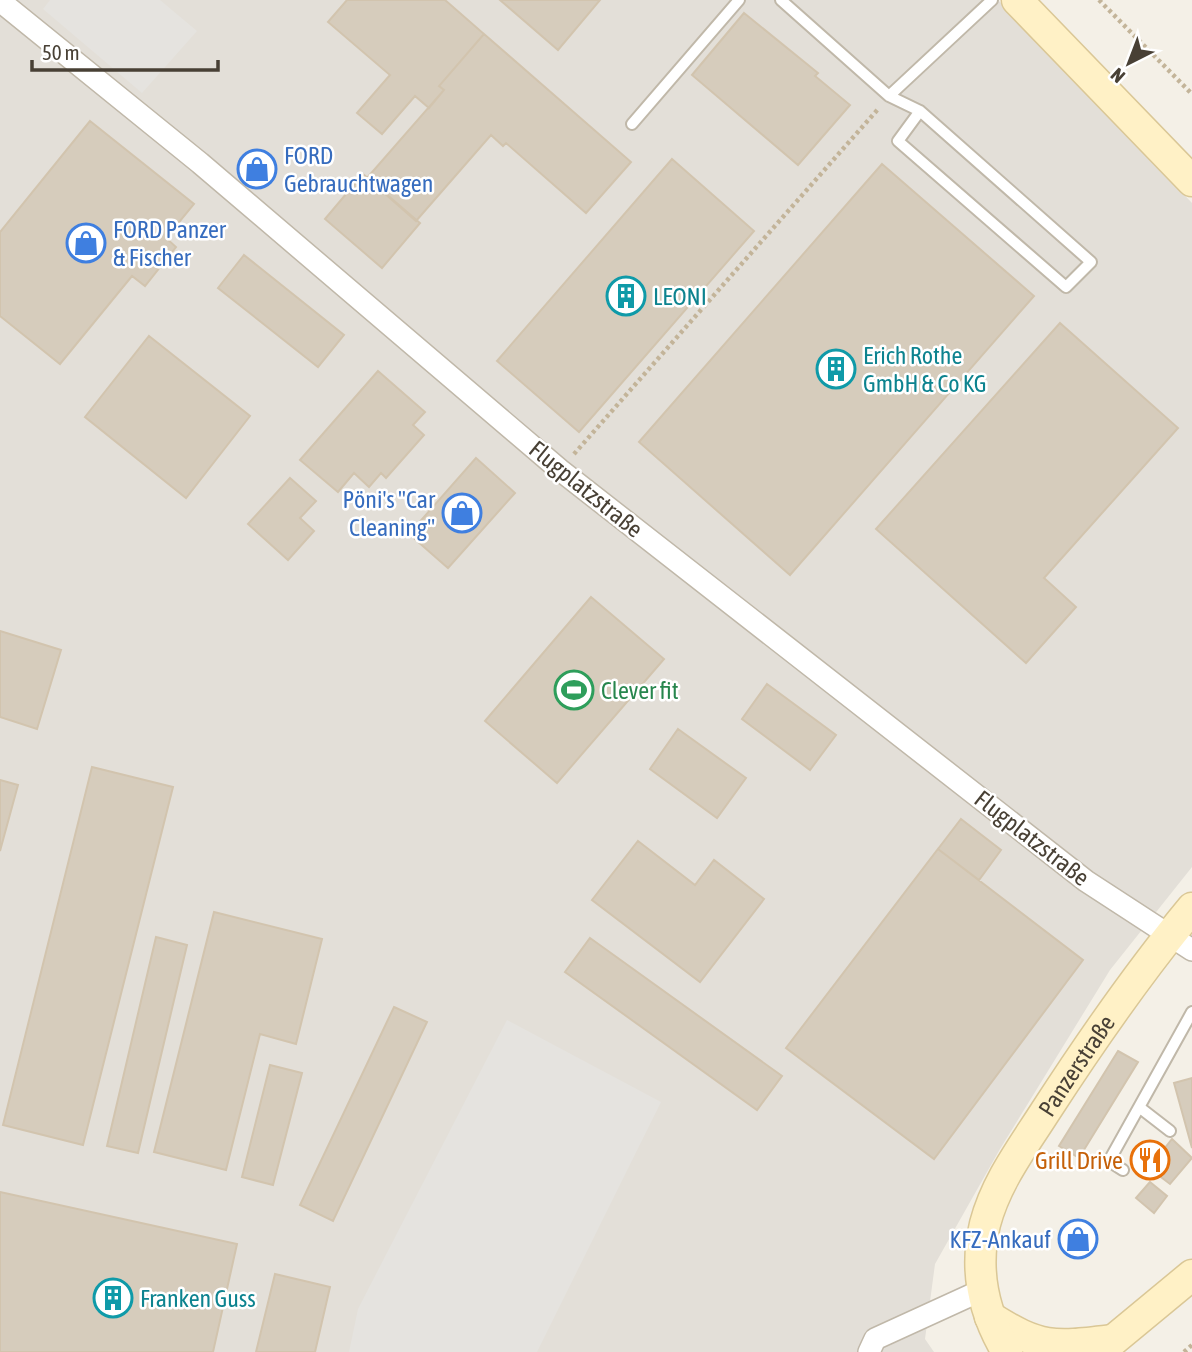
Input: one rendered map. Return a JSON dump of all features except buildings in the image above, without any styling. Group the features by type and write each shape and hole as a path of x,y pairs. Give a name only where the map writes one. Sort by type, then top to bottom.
{"main road":[{"path":"1017,0 1192,181"},
{"name":"Panzerstraße","path":"985,1304 985,1226 994,1195 1110,1014 1181,943 1192,908"},
{"path":"985,1304 1027,1340 1062,1345 1105,1346 1192,1275"},
{"path":"985,1304 1007,1352"}],"street":[{"name":"Flugplatzstraße","path":"0,1 200,163 560,470 1086,881 1181,943"},
{"path":"869,1352 875,1339 985,1304"}],"lane":[{"path":"632,124 739,0"},
{"path":"781,0 889,96 920,111 1091,262 1066,287 898,141 920,111"},
{"path":"889,96 992,0"},
{"path":"1123,1170 1109,1161 1192,1012"},
{"path":"1139,1107 1170,1131"}],"path":[{"path":"1099,0 1192,94"},
{"path":"560,470 889,96"},
{"path":"1184,1352 1192,1345"}],"shaded area":[{"path":"0,0 998,0 1192,203 1192,867 1110,970 1000,1149 935,1264 925,1339 934,1352 0,1352"},
{"path":"50,0 160,0 197,31 142,93 43,9"},
{"path":"507,1020 661,1102 537,1352 349,1352 358,1309"}],"place":[{"name":"FORD Gebrauchtwagen","path":"257,169"},
{"name":"FORD Panzer & Fischer","path":"86,243"},
{"name":"LEONI","path":"626,296"},
{"name":"Erich Rothe GmbH & Co KG","path":"836,369"},
{"name":"Pöni's \"Car Cleaning\"","path":"462,513"},
{"name":"Clever fit","path":"574,690"},
{"name":"Grill Drive","path":"1150,1160"},
{"name":"KFZ-Ankauf","path":"1078,1239"},
{"name":"Franken Guss","path":"113,1298"}]}
